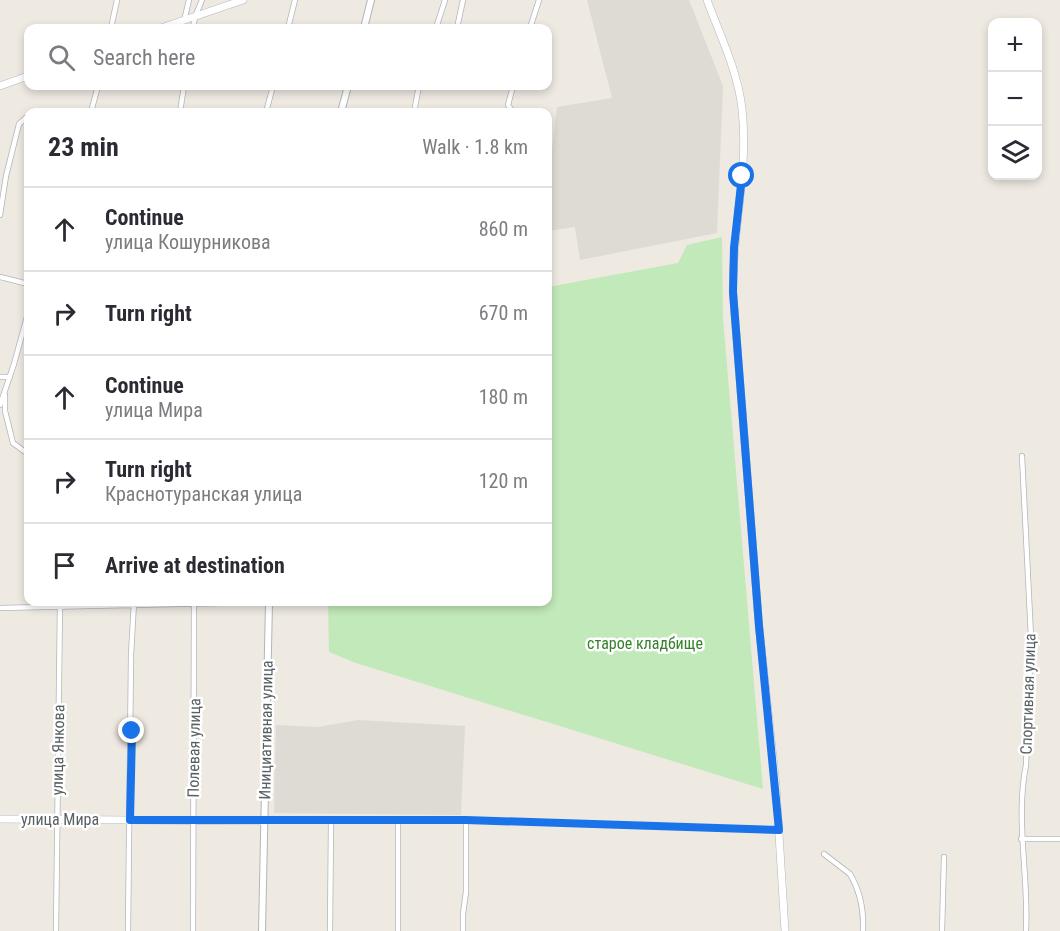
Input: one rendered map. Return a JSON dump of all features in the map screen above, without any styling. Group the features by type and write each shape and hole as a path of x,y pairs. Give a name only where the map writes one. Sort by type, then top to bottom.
{"main road":[{"path":"174,24 243,0"},
{"path":"707,0 735,76 742,106 744,156 734,248 733,292 759,626 779,830 785,931"},
{"path":"0,86 24,77"},
{"name":"улица Мира","path":"0,819 264,821"}],"street":[{"path":"112,24 117,0"},
{"path":"184,21 189,0"},
{"path":"194,24 202,0"},
{"path":"289,24 295,0"},
{"path":"364,24 371,0"},
{"path":"437,24 445,0"},
{"path":"458,24 463,0"},
{"path":"531,24 539,0"},
{"path":"92,108 97,90"},
{"path":"181,108 183,90"},
{"path":"267,108 272,90"},
{"path":"342,108 347,90"},
{"path":"415,108 418,90"},
{"path":"510,108 508,105 512,90"},
{"path":"0,215 6,176 19,123 24,119"},
{"path":"0,277 24,283"},
{"path":"0,405 24,327"},
{"path":"0,377 10,376"},
{"path":"5,393 5,411 14,443 24,451"},
{"name":"Спортивная улица","path":"1022,456 1031,637 1021,839 1026,931"},
{"path":"0,608 24,606"},
{"name":"улица Янкова","path":"56,931 60,606"},
{"path":"128,931 131,655 134,606"},
{"name":"Полевая улица","path":"193,931 195,606"},
{"name":"Инициативная улица","path":"262,931 269,606"},
{"path":"463,931 462,915 466,892 466,820"},
{"path":"264,821 466,820 779,830"},
{"path":"330,931 331,821"},
{"path":"398,821 398,931"},
{"path":"1021,839 1060,838"},
{"path":"824,854 850,874 853,879 862,906 863,931"},
{"path":"942,931 944,857"}],"shaded area":[{"path":"587,0 689,0 723,86 717,233 580,260 575,227 552,230 552,149 557,107 612,98"},
{"path":"358,720 465,726 461,815 274,813 276,725 318,727"}],"green space":[{"name":"старое кладбище","path":"722,237 723,318 763,789 356,663 329,652 328,606 552,606 552,286 678,263 687,245"}],"route":[{"path":"132,731 130,820 466,820 779,830 759,626 733,292 734,248 742,176"}]}
